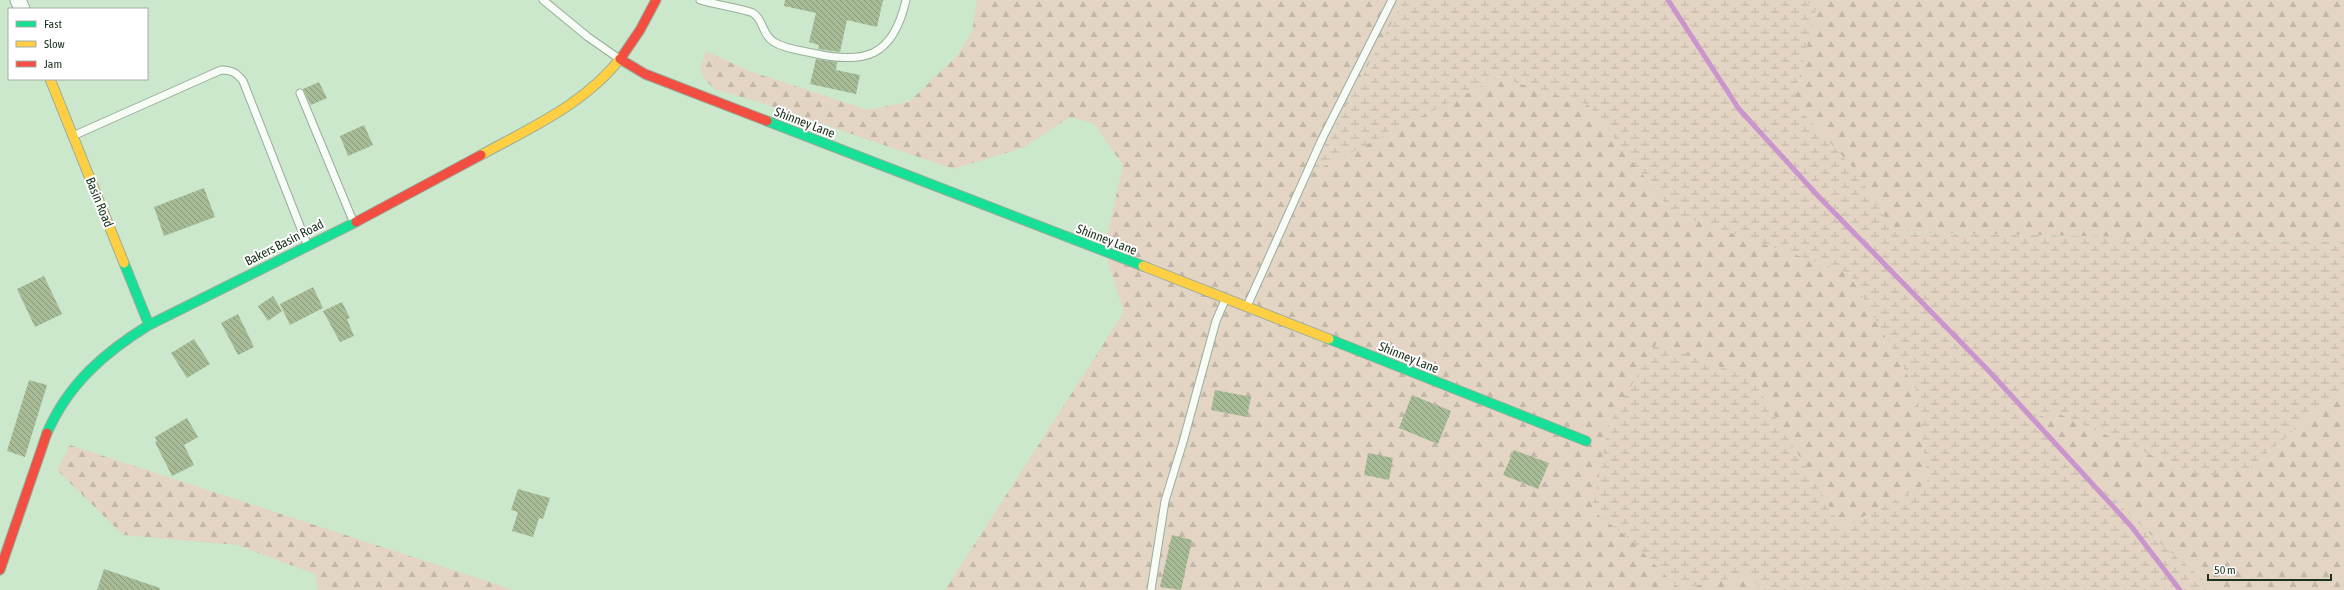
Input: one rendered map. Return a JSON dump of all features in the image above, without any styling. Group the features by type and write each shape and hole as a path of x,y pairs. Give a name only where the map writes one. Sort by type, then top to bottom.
{"street":[{"name":"Bakers Basin Road","path":"0,570 37,459 62,402 77,383 98,361 122,342 149,325 463,166 571,105 607,74 620,59 638,34 656,0"},
{"name":"Shinney Lane","path":"620,59 645,74 1247,306 1586,441"},
{"name":"Basin Road","path":"50,80 149,325"}],"lane":[{"path":"542,0 588,37 620,59"},
{"path":"700,0 752,13 760,19 769,39 782,46 839,58 863,57 885,46 893,37 899,25 906,0"},
{"path":"1247,306 1322,139 1392,0"},
{"path":"73,136 221,70 228,70 237,74 243,81 307,245"},
{"path":"300,94 354,222"},
{"path":"1151,590 1165,501 1184,442 1216,322 1225,298"}],"green space":[{"path":"977,0 1404,0 1309,173 1499,77 1588,105 1673,213 1849,273 1916,390 1928,483 1842,528 1753,379 1592,510 1630,539 1679,589 1747,575 1762,590 945,590 1124,312 1104,250 1123,165 1094,124 1070,117 1022,148 953,169 759,102 714,89 704,78 700,68 706,51 749,71 868,110 909,102 957,56 972,32"},
{"path":"1404,0 1800,0 1817,5 1793,102 1855,170 1894,232 2344,242 2344,389 2248,469 2201,477 2057,413 2031,418 2151,535 2215,590 1762,590 1747,575 1679,589 1630,539 1592,510 1609,424 1656,343 1753,379 1842,528 1928,483 1916,390 1849,273 1673,213 1588,105 1499,77 1309,174"},
{"path":"1800,0 2344,0 2344,242 1894,232 1855,170 1793,102 1817,6"},
{"path":"2344,389 2344,590 2215,590 2151,535 2030,418 2057,413 2201,477 2248,469"},
{"path":"70,445 514,590 318,590 315,574 237,545 123,535 57,470"}],"building":[{"path":"785,0 883,0 877,27 847,20 840,52 818,49 819,45 809,42 816,13 784,6"},
{"path":"816,59 837,62 836,70 860,75 856,94 810,84"},
{"path":"319,82 327,98 311,105 303,89"},
{"path":"364,125 373,145 348,156 340,136"},
{"path":"204,188 215,217 164,236 154,207"},
{"path":"44,276 62,314 35,327 17,289"},
{"path":"313,287 323,308 290,325 280,304"},
{"path":"273,296 282,311 268,321 258,306"},
{"path":"342,302 350,318 347,319 354,336 340,342 323,311"},
{"path":"238,314 254,347 238,355 221,323"},
{"path":"194,339 210,364 187,378 171,353"},
{"path":"29,380 47,385 25,457 7,451"},
{"path":"1215,390 1251,397 1247,417 1211,410"},
{"path":"1412,395 1451,411 1438,444 1399,428"},
{"path":"187,418 198,437 184,445 194,465 172,476 155,442 157,441 155,437"},
{"path":"1514,450 1549,463 1538,489 1503,475"},
{"path":"1368,453 1393,458 1389,480 1364,475"},
{"path":"518,489 550,498 543,519 539,518 533,537 512,531 518,512 511,510"},
{"path":"1172,535 1192,540 1181,590 1160,587"},
{"path":"104,569 160,588 160,590 97,590"}],"waterway":[{"path":"1668,0 1739,109 1819,197 1987,369 2131,526 2180,590"}],"traffic: fast":[{"path":"767,121 1143,266"},
{"path":"47,433 56,415 77,384 103,358 133,335 149,325 356,222"},
{"path":"124,263 149,325"},
{"path":"1329,339 1586,441"}],"traffic: slow":[{"path":"481,155 539,124 576,100 609,72 623,55"},
{"path":"50,80 124,263"},
{"path":"1143,266 1329,339"}],"traffic: jam":[{"path":"623,55 640,30 656,0"},
{"path":"620,59 645,74 767,121"},
{"path":"356,222 481,155"},
{"path":"0,570 47,433"}]}
